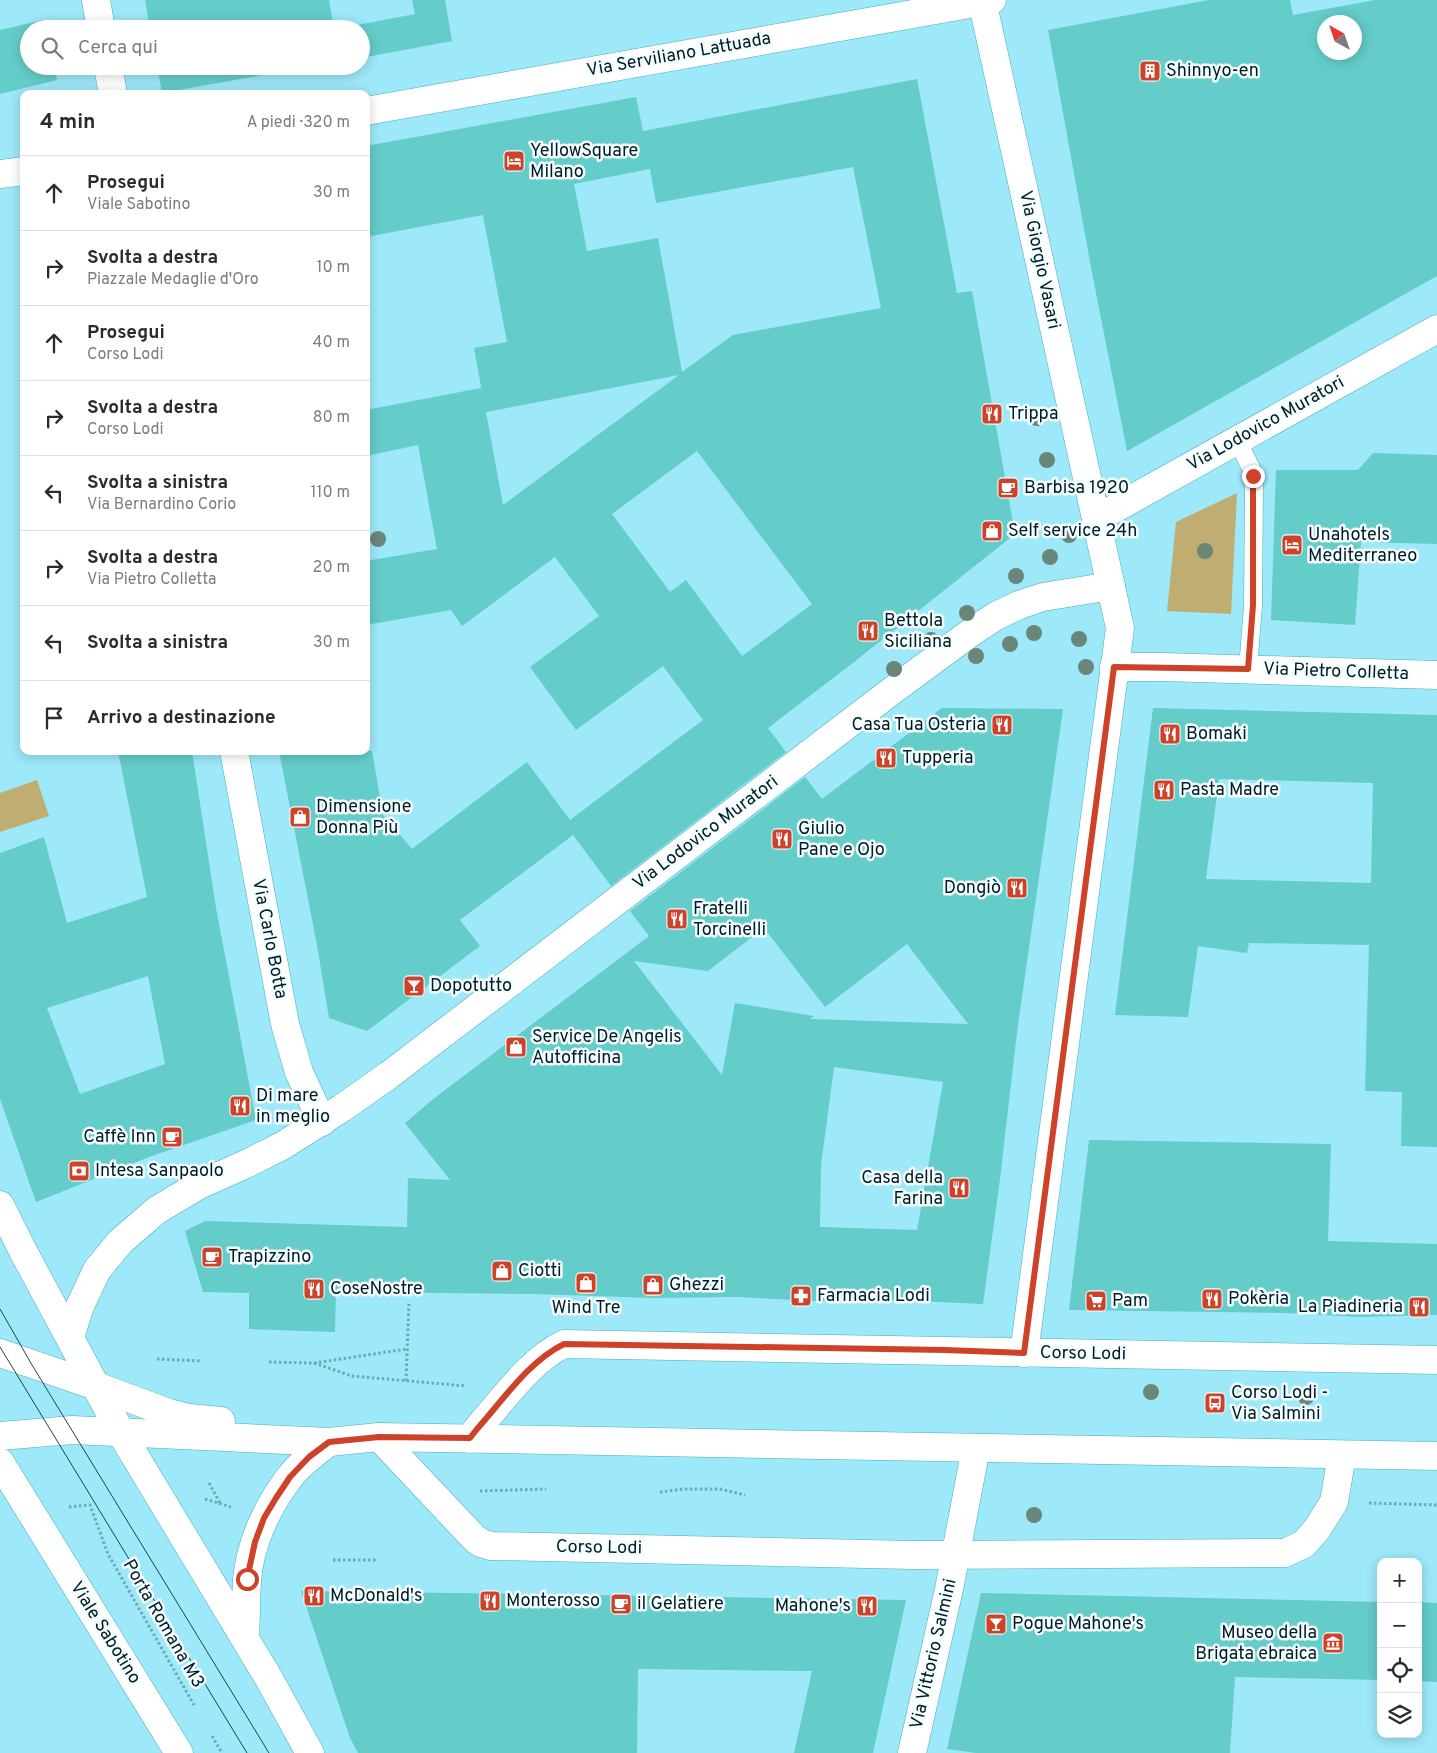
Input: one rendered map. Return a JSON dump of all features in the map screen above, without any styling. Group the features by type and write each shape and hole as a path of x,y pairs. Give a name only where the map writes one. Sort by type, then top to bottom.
{"street":[{"path":"96,0 99,20"},
{"name":"Via Serviliano Lattuada","path":"370,110 986,1"},
{"name":"Via Giorgio Vasari","path":"986,1 1096,519"},
{"path":"110,75 112,90"},
{"path":"0,174 20,172"},
{"name":"Via Lodovico Muratori","path":"1096,519 1437,329"},
{"path":"1024,1353 1120,628 1096,519"},
{"name":"Via Lodovico Muratori","path":"70,1337 80,1306 98,1270 132,1230 157,1210 199,1185 282,1146 322,1122 389,1075 973,631 996,616 1019,605 1043,597 1110,586"},
{"name":"Via Pietro Colletta","path":"1114,667 1248,669 1437,676"},
{"name":"Via Carlo Botta","path":"235,755 285,1024 299,1072 322,1122"},
{"path":"5,1215 121,1433 245,1638 310,1753"},
{"name":"Corso Lodi","path":"470,1438 532,1366 542,1357 564,1344 1437,1360"},
{"path":"0,1353 189,1418 332,1429 379,1437"},
{"path":"0,1436 51,1431 329,1442 379,1437 470,1438 1437,1456"},
{"name":"Corso Lodi","path":"379,1437 475,1538 481,1543 491,1546 956,1555 1285,1553 1304,1544 1317,1529 1334,1502 1342,1455"},
{"path":"245,1638 247,1579 255,1542 264,1518 290,1477 309,1457 329,1442"},
{"path":"956,1555 976,1448"},
{"name":"Viale Sabotino","path":"0,1462 179,1753"},
{"name":"Via Vittorio Salmini","path":"912,1753 956,1555"}],"lane":[{"path":"1237,440 1251,468 1254,487 1253,605 1248,669"}],"path":[{"path":"406,1381 409,1304"},
{"path":"269,1362 314,1364 407,1348"},
{"path":"157,1359 202,1361"},
{"path":"314,1364 352,1376 466,1386"},
{"path":"209,1483 220,1503"},
{"path":"471,1491 546,1489"},
{"path":"660,1492 684,1489 720,1489 745,1495"},
{"path":"205,1499 236,1509"},
{"path":"1334,1502 1437,1504"},
{"name":"Porta Romana M3","path":"90,1505 108,1554 198,1713"},
{"path":"332,1560 377,1560"},
{"path":"208,1729 222,1753"}],"shaded area":[{"path":"1237,493 1231,614 1167,611 1176,522"},
{"path":"37,780 49,816 0,832 0,793"}],"building":[{"path":"145,0 329,0 332,20 148,20"},
{"path":"412,0 445,0 452,41 370,56 370,23 415,14"},
{"path":"1209,0 1290,0 1293,15 1375,0 1437,0 1437,276 1127,451 1090,262 1048,30"},
{"path":"20,25 20,75 56,75 57,80 0,94 0,30"},
{"path":"159,75 263,75 179,90 161,90"},
{"path":"917,79 957,293 972,291 1015,534 768,728 786,752 611,886 573,835 460,920 480,946 367,1031 329,1018 317,945 280,755 370,755 370,751 372,751 383,815 412,849 527,762 570,820 703,720 663,666 576,730 530,667 599,616 555,557 462,626 451,610 370,624 370,560 437,549 418,445 370,455 370,409 481,388 484,403 474,348 507,342 483,215 370,236 370,145 636,97 643,131","holes":["853,167 881,308 733,335 682,372 658,238 587,251 574,184 650,169 656,203","679,375 503,505 486,412","697,451 812,604 742,656 686,580 670,592 612,514"]},
{"path":"1373,453 1437,455 1437,544 1361,542 1355,625 1271,620 1276,470 1358,470"},
{"path":"942,708 1063,709 1017,1032 983,1304 894,1300 812,1301 737,1297 652,1298 534,1294 336,1292 335,1332 249,1329 249,1293 203,1292 185,1231 205,1221 407,1227 408,1178 450,1180 405,1123 432,1100 649,936 630,911 805,777 822,799","holes":["764,928 825,1007 907,944 968,1024 810,1019 814,1016 735,1003 722,1075 634,961 708,971","834,1067 943,1082 917,1230 820,1227 821,1165"]},
{"path":"1153,708 1437,715 1437,1147 1401,1146 1402,1092 1365,1091 1369,945 1249,943 1247,953 1198,946 1188,1017 1115,1015","holes":["1219,779 1373,783 1371,883 1206,879"]},
{"path":"119,755 193,755 216,908 256,1120 149,1157 36,1202 0,1099 0,853 44,837 67,923 147,897","holes":["148,976 165,1064 80,1094 47,1008"]},
{"path":"1089,1140 1331,1144 1328,1241 1437,1244 1437,1315 1358,1317 1287,1313 1069,1310"},
{"path":"301,1591 906,1600 873,1753 794,1753 812,1671 638,1669 637,1753 358,1753 350,1738"},
{"path":"981,1593 1377,1602 1377,1680 1235,1677 1230,1753 976,1753 947,1749"},
{"path":"1422,1602 1437,1603 1437,1682 1422,1681"}],"tram line":[{"path":"0,1309 32,1365 269,1753"},
{"path":"0,1347 247,1753"}],"place":[{"name":"Shinnyo-en","path":"1150,71"},
{"name":"YellowSquare Milano","path":"514,161"},
{"name":"Trippa","path":"992,414"},
{"name":"Barbisa 1920","path":"1008,488"},
{"name":"Self service 24h","path":"992,531"},
{"name":"Unahotels Mediterraneo","path":"1292,545"},
{"name":"Bettola Siciliana","path":"868,631"},
{"name":"Casa Tua Osteria","path":"1002,725"},
{"name":"Bomaki","path":"1170,734"},
{"name":"Tupperia","path":"886,758"},
{"name":"Pasta Madre","path":"1164,790"},
{"name":"Dimensione Donna Più","path":"300,817"},
{"name":"Giulio Pane e Ojo","path":"782,839"},
{"name":"Dongiò","path":"1017,888"},
{"name":"Fratelli Torcinelli","path":"677,919"},
{"name":"Dopotutto","path":"414,986"},
{"name":"Service De Angelis Autofficina","path":"516,1047"},
{"name":"Di mare in meglio","path":"240,1106"},
{"name":"Caffè Inn","path":"172,1137"},
{"name":"Intesa Sanpaolo","path":"79,1171"},
{"name":"Casa della Farina","path":"959,1188"},
{"name":"Trapizzino","path":"212,1257"},
{"name":"Ciotti","path":"502,1271"},
{"name":"Wind Tre","path":"586,1283"},
{"name":"Ghezzi","path":"653,1285"},
{"name":"CoseNostre","path":"314,1289"},
{"name":"Farmacia Lodi","path":"801,1296"},
{"name":"Pokèria","path":"1212,1299"},
{"name":"Pam","path":"1096,1301"},
{"name":"La Piadineria","path":"1419,1307"},
{"name":"Corso Lodi - Via Salmini","path":"1215,1403"},
{"name":"McDonald's","path":"314,1596"},
{"name":"Monterosso","path":"490,1601"},
{"name":"il Gelatiere","path":"621,1604"},
{"name":"Mahone's","path":"867,1606"},
{"name":"Pogue Mahone's","path":"996,1624"},
{"name":"Museo della Brigata ebraica","path":"1333,1643"}],"route":[{"path":"247,1579 255,1542 264,1518 290,1477 309,1457 329,1442 379,1437 470,1438 532,1366 542,1357 564,1344 1024,1353 1114,667 1248,669 1253,605 1253,476"}]}
